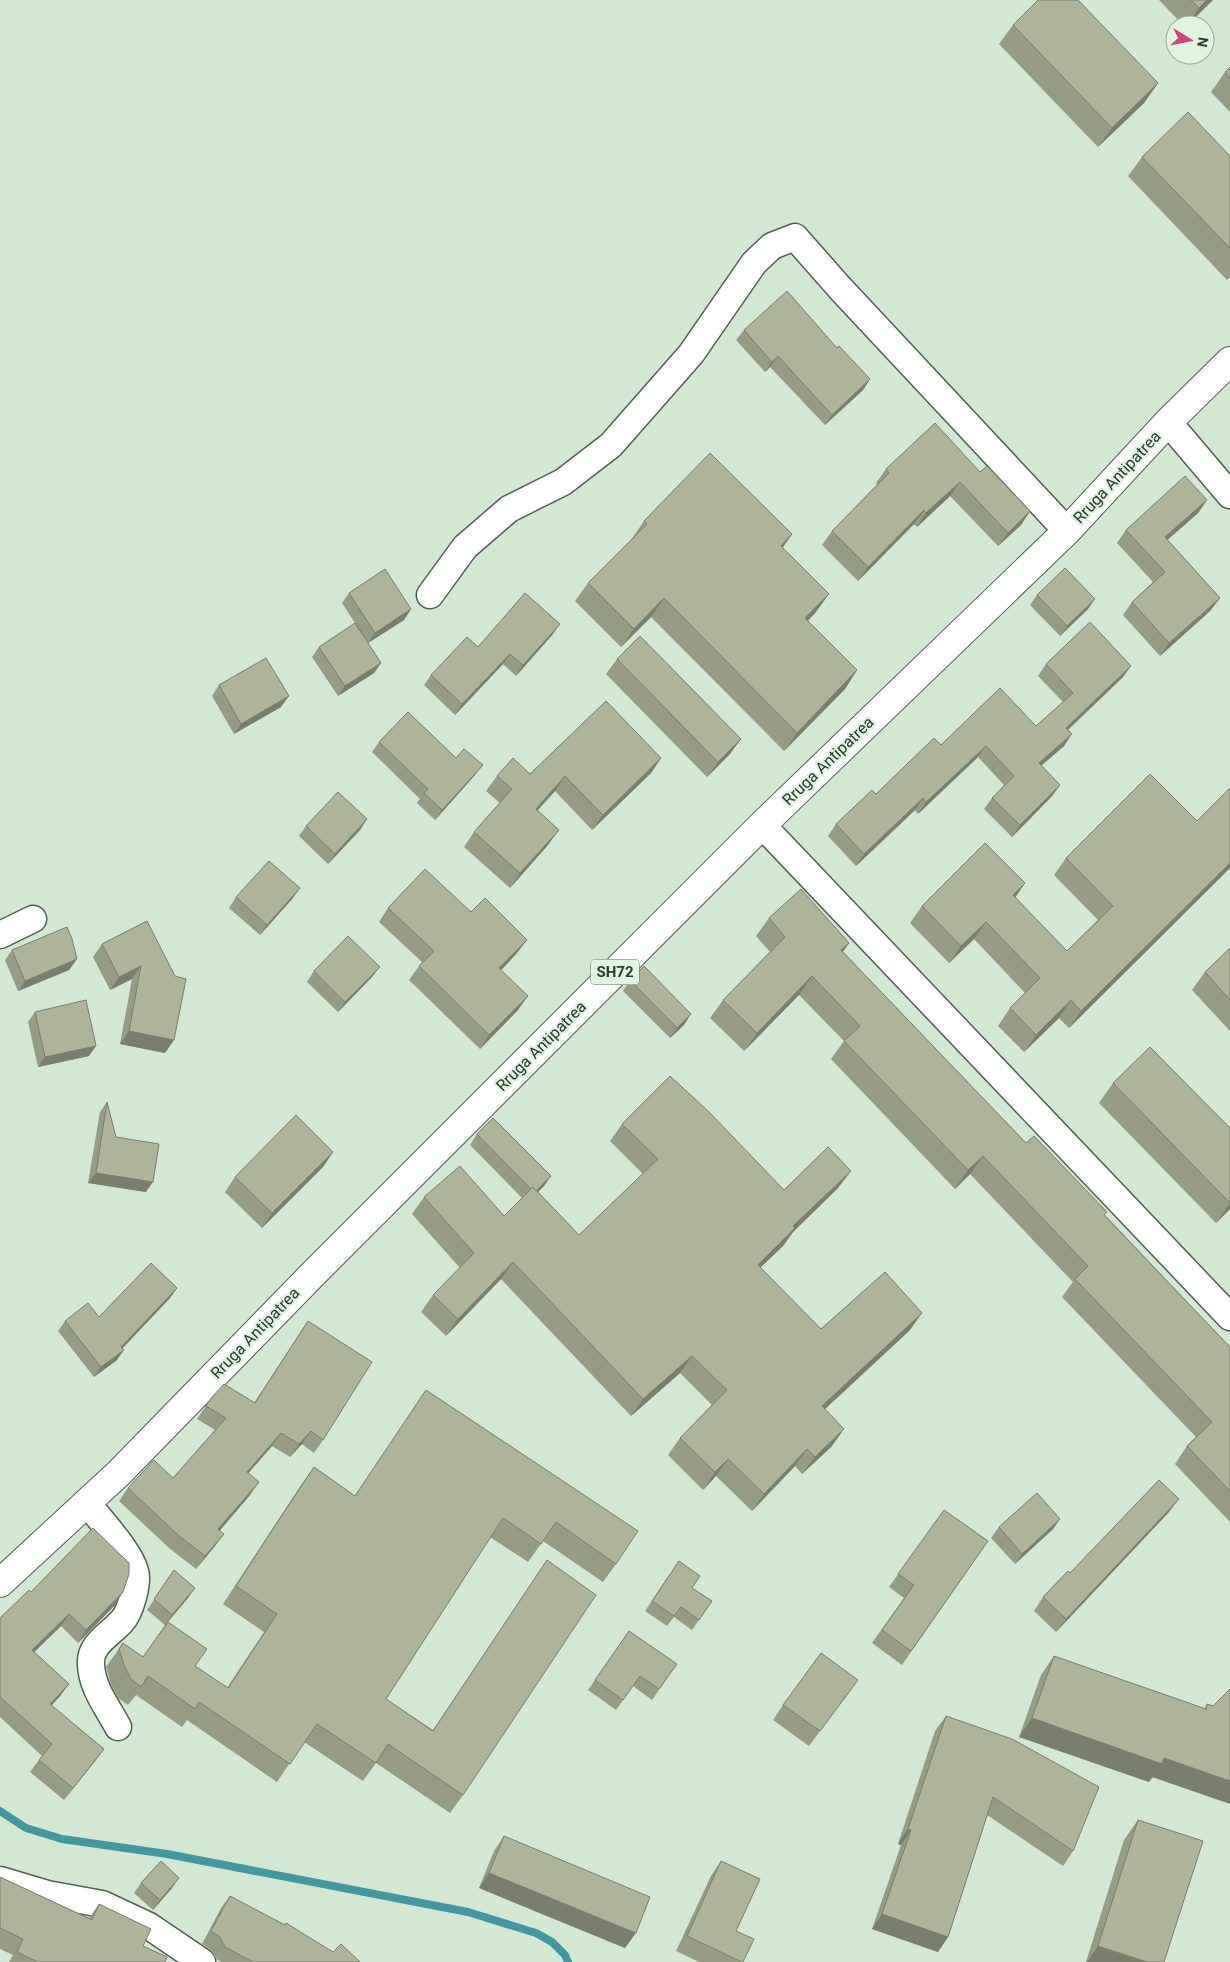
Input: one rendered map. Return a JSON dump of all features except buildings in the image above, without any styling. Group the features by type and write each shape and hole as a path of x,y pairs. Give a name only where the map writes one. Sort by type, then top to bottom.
{"main road":[{"name":"Rruga Antipatrea","path":"0,1583 119,1474 307,1280 762,825 1067,530 1168,422 1230,361"}],"street":[{"path":"430,594 465,546 509,509 563,482 611,445 691,354 754,263 772,246 795,238 1067,530"},
{"path":"1168,422 1230,496"},
{"path":"762,825 1230,1317"},
{"path":"0,935 33,919"},
{"path":"87,1503 132,1560 136,1573 136,1587 124,1619 98,1644 92,1653 90,1664 93,1681 118,1728"},
{"path":"0,1880 47,1894 102,1904 149,1926 202,1962"}],"waterway":[{"path":"0,1811 26,1828 62,1839 167,1854 468,1912 536,1933 552,1942 565,1955 568,1962"}]}
